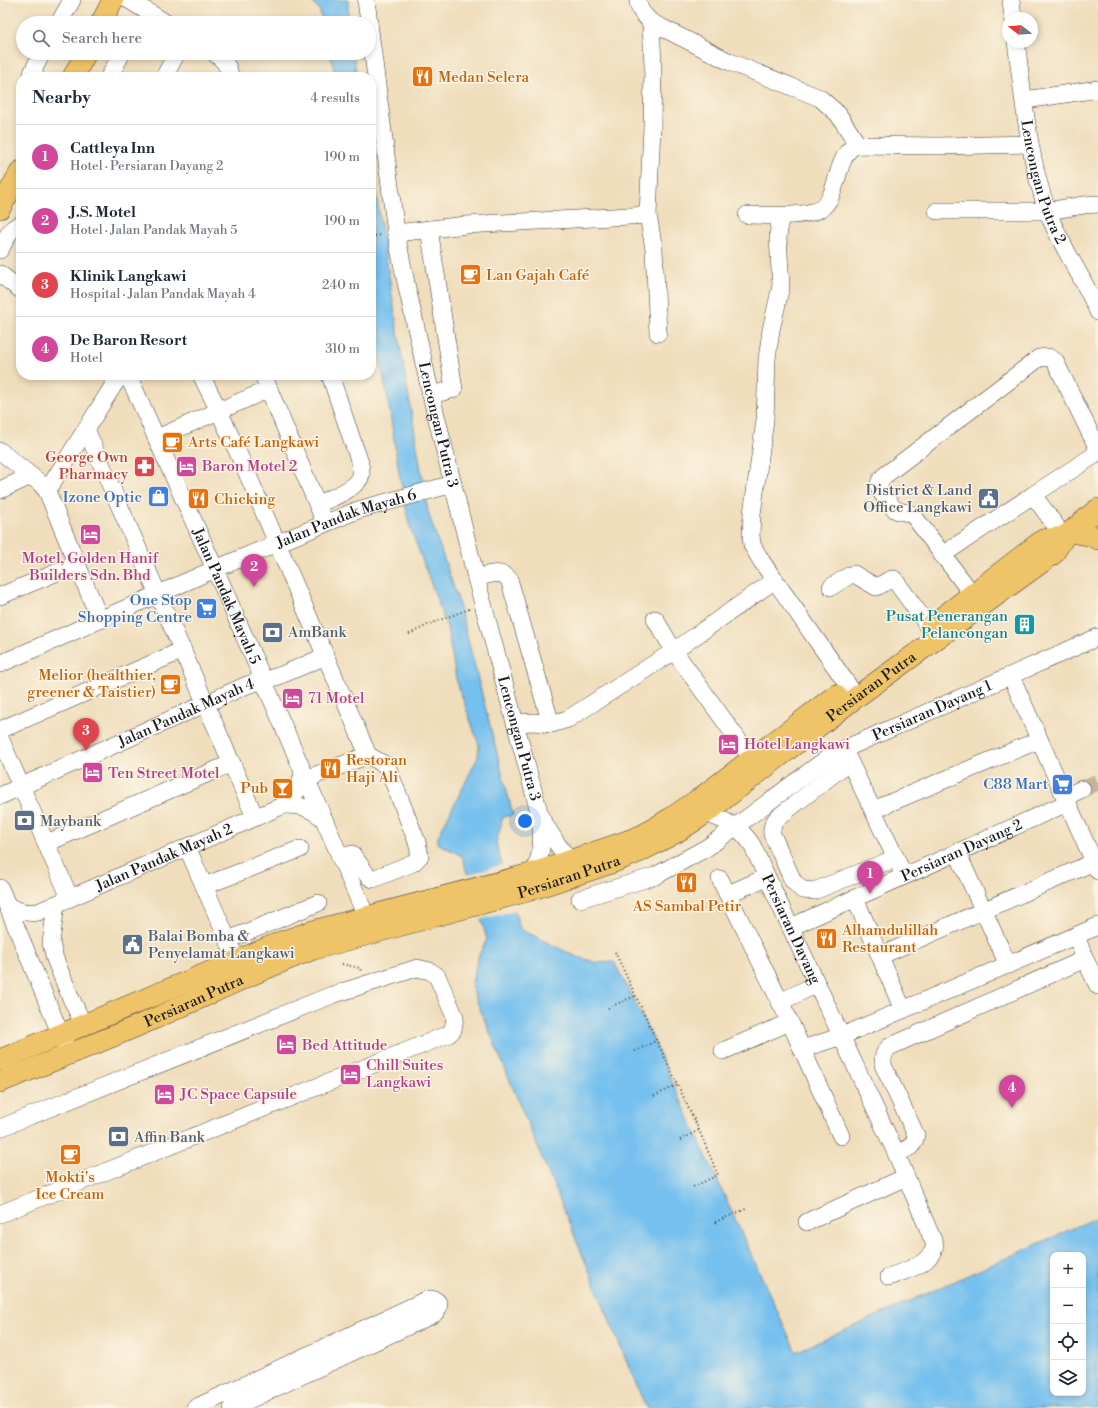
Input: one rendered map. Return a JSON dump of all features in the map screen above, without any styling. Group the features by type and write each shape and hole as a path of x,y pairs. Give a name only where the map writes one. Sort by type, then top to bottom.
{"main road":[{"path":"105,16 113,0"},
{"path":"76,72 82,60"},
{"path":"2,201 16,180"},
{"name":"Persiaran Putra","path":"526,880 612,863 639,852 677,832 706,813 855,698 1053,554 1067,535 1097,514"},
{"path":"1067,535 1090,536 1098,539"},
{"name":"Persiaran Putra","path":"0,1082 157,1018 285,960 314,949 526,880 570,861 643,835 671,818 752,759 848,685 929,627 1043,540 1067,535"},
{"name":"Persiaran Putra","path":"0,1060 281,942 313,931 366,916 466,900"},
{"path":"149,998 157,1018"}],"street":[{"path":"63,16 72,0"},
{"path":"129,0 142,16"},
{"name":"Lencongan Putra 3","path":"366,0 368,16"},
{"path":"638,0 641,12 651,22 730,62 820,98 838,114 858,145"},
{"path":"1011,0 1012,12"},
{"path":"651,22 653,66 648,215 654,249 658,333"},
{"name":"Lencongan Putra 2","path":"1017,48 1030,144 1048,211 1056,232 1098,312"},
{"path":"32,72 38,60"},
{"path":"112,72 118,60"},
{"path":"167,72 173,60"},
{"path":"224,60 230,72"},
{"name":"Lencongan Putra 3","path":"373,60 374,72"},
{"path":"1025,100 1098,89"},
{"name":"Lencongan Putra 3","path":"376,90 391,234 476,578 541,819"},
{"path":"747,215 780,216 805,213 821,208 828,200 847,153 853,146 1030,144"},
{"path":"937,211 1048,211 1098,204"},
{"path":"391,234 466,225 648,215"},
{"path":"780,216 778,238 781,286 771,330 767,359 765,420 752,514 752,545 848,685"},
{"path":"0,250 13,228 16,226"},
{"path":"429,229 454,388 431,395"},
{"path":"0,274 16,286"},
{"path":"942,555 1093,456 1096,451 1096,445 1055,362 1048,357 1039,358 880,481 878,485 880,490 894,508 909,512 913,515 942,555 972,594"},
{"path":"47,491 117,380"},
{"name":"Jalan Pandak Mayah 5","path":"129,380 157,438 215,569 366,916"},
{"path":"204,380 219,411 277,543 368,755 387,766 417,842 420,856 413,863 373,879 368,876 352,854 340,858"},
{"path":"318,504 348,490 358,482 362,475 360,463 332,380"},
{"path":"157,438 219,411 266,382 325,523"},
{"path":"86,429 255,818"},
{"path":"0,451 32,476 47,491 100,620"},
{"path":"1,487 32,476"},
{"name":"Jalan Pandak Mayah 6","path":"0,664 215,569 325,523 358,510 453,484"},
{"path":"1033,495 1067,535"},
{"path":"0,596 77,564"},
{"path":"476,578 497,573 505,574 509,579 551,724"},
{"path":"831,587 854,574 876,586 880,586 891,578 894,578 929,627"},
{"path":"516,723 534,722 551,724 568,719 674,651 775,580"},
{"path":"655,619 674,651 752,759"},
{"name":"Persiaran Dayang 1","path":"580,899 655,876 708,847 833,754 846,755 1011,676 1098,638"},
{"path":"0,730 182,650"},
{"name":"Jalan Pandak Mayah 4","path":"0,796 247,685 279,676 326,656"},
{"path":"880,956 983,911 1096,867 1011,676"},
{"path":"0,738 47,843 63,901 51,944 55,959 84,1026"},
{"path":"873,810 1039,740"},
{"path":"305,776 368,755"},
{"path":"896,858 814,891 802,890 793,881 771,831 777,818 846,755 873,810 896,858 904,876"},
{"path":"47,843 232,763"},
{"name":"Jalan Pandak Mayah 2","path":"7,905 30,913 38,912 284,805 294,797 305,776"},
{"name":"Persiaran Dayang 2","path":"791,927 1066,800 1082,789"},
{"path":"284,805 298,805 310,809 324,819"},
{"path":"706,813 735,826"},
{"path":"541,819 570,861"},
{"path":"526,880 540,857 542,844 541,819"},
{"name":"Persiaran Dayang","path":"735,826 746,835 766,873 896,1153 936,1245 934,1252 926,1260 889,1277"},
{"path":"187,847 237,961"},
{"path":"204,886 300,849"},
{"path":"956,852 1008,965"},
{"path":"728,894 766,873 784,860"},
{"path":"720,879 790,1022 841,1136"},
{"path":"0,888 69,1055"},
{"path":"855,898 903,1010"},
{"path":"228,940 318,903"},
{"path":"802,1049 842,1036 1098,926"},
{"path":"1076,936 1098,986"},
{"path":"896,1153 911,1147 915,1142 916,1135 883,1065 883,1056 885,1051 889,1047 1085,959"},
{"path":"0,1128 332,995 417,968 430,971 437,976 456,1017 452,1030 449,1034 0,1214"},
{"path":"987,974 998,997"},
{"path":"780,1002 817,984"},
{"path":"959,986 970,1010"},
{"path":"723,1051 790,1022"},
{"path":"807,1222 906,1177"},
{"path":"195,1408 428,1299 433,1298 438,1301 439,1305 434,1314 232,1408"}],"path":[{"path":"376,236 391,234"},
{"path":"410,634 430,624 473,608"},
{"path":"616,952 718,1175 691,1188"},
{"path":"608,1008 635,996"},
{"path":"635,1051 656,1041"},
{"path":"654,1096 677,1085"},
{"path":"680,1140 698,1130"},
{"path":"715,1222 746,1209"}],"water":[{"path":"310,0 348,0 348,16 321,16 319,9"},
{"path":"332,60 354,60 356,72 335,72"},
{"path":"376,194 428,512 457,597 513,815 503,817 496,843 519,926 522,930 575,956 597,963 614,962 644,1020 796,1352 1098,1217 1098,1408 646,1408 471,987 478,957 487,939 462,856 437,843 438,837 478,757 479,745 456,679 447,627 409,524 399,473 388,400 376,340"}],"pier":[{"path":"504,864 517,910 479,920 466,875"}],"tunnel":[{"path":"1082,789 1098,782"}],"place":[{"name":"Medan Selera","path":"423,77"},
{"name":"Lan Gajah Café","path":"470,275"},
{"name":"Arts Café Langkawi","path":"172,442"},
{"name":"George Own Pharmacy","path":"144,466"},
{"name":"Baron Motel 2","path":"187,466"},
{"name":"Izone Optic","path":"158,497"},
{"name":"Chicking","path":"199,499"},
{"name":"District & Land Office Langkawi","path":"988,499"},
{"name":"Motel, Golden Hanif Builders Sdn. Bhd","path":"90,535"},
{"name":"J.S. Motel","path":"254,587"},
{"name":"One Stop Shopping Centre","path":"207,609"},
{"name":"Pusat Penerangan Pelancongan","path":"1024,625"},
{"name":"AmBank","path":"272,632"},
{"name":"Melior (healthier, greener & Taistier)","path":"171,684"},
{"name":"71 Motel","path":"292,698"},
{"name":"Hotel Langkawi","path":"729,744"},
{"name":"Klinik Langkawi","path":"86,751"},
{"name":"Restoran Haji Ali","path":"331,769"},
{"name":"Ten Street Motel","path":"93,773"},
{"name":"C88 Mart","path":"1063,784"},
{"name":"Pub","path":"283,788"},
{"name":"Maybank","path":"24,821"},
{"name":"AS Sambal Petir","path":"687,883"},
{"name":"Cattleya Inn","path":"870,894"},
{"name":"Alhamdulillah Restaurant","path":"827,939"},
{"name":"Balai Bomba & Penyelamat Langkawi","path":"132,945"},
{"name":"Bed Attitude","path":"286,1045"},
{"name":"Chill Suites Langkawi","path":"351,1074"},
{"name":"JC Space Capsule","path":"165,1094"},
{"name":"De Baron Resort","path":"1012,1108"},
{"name":"Affin Bank","path":"118,1137"},
{"name":"Mokti's Ice Cream","path":"70,1154"}]}
